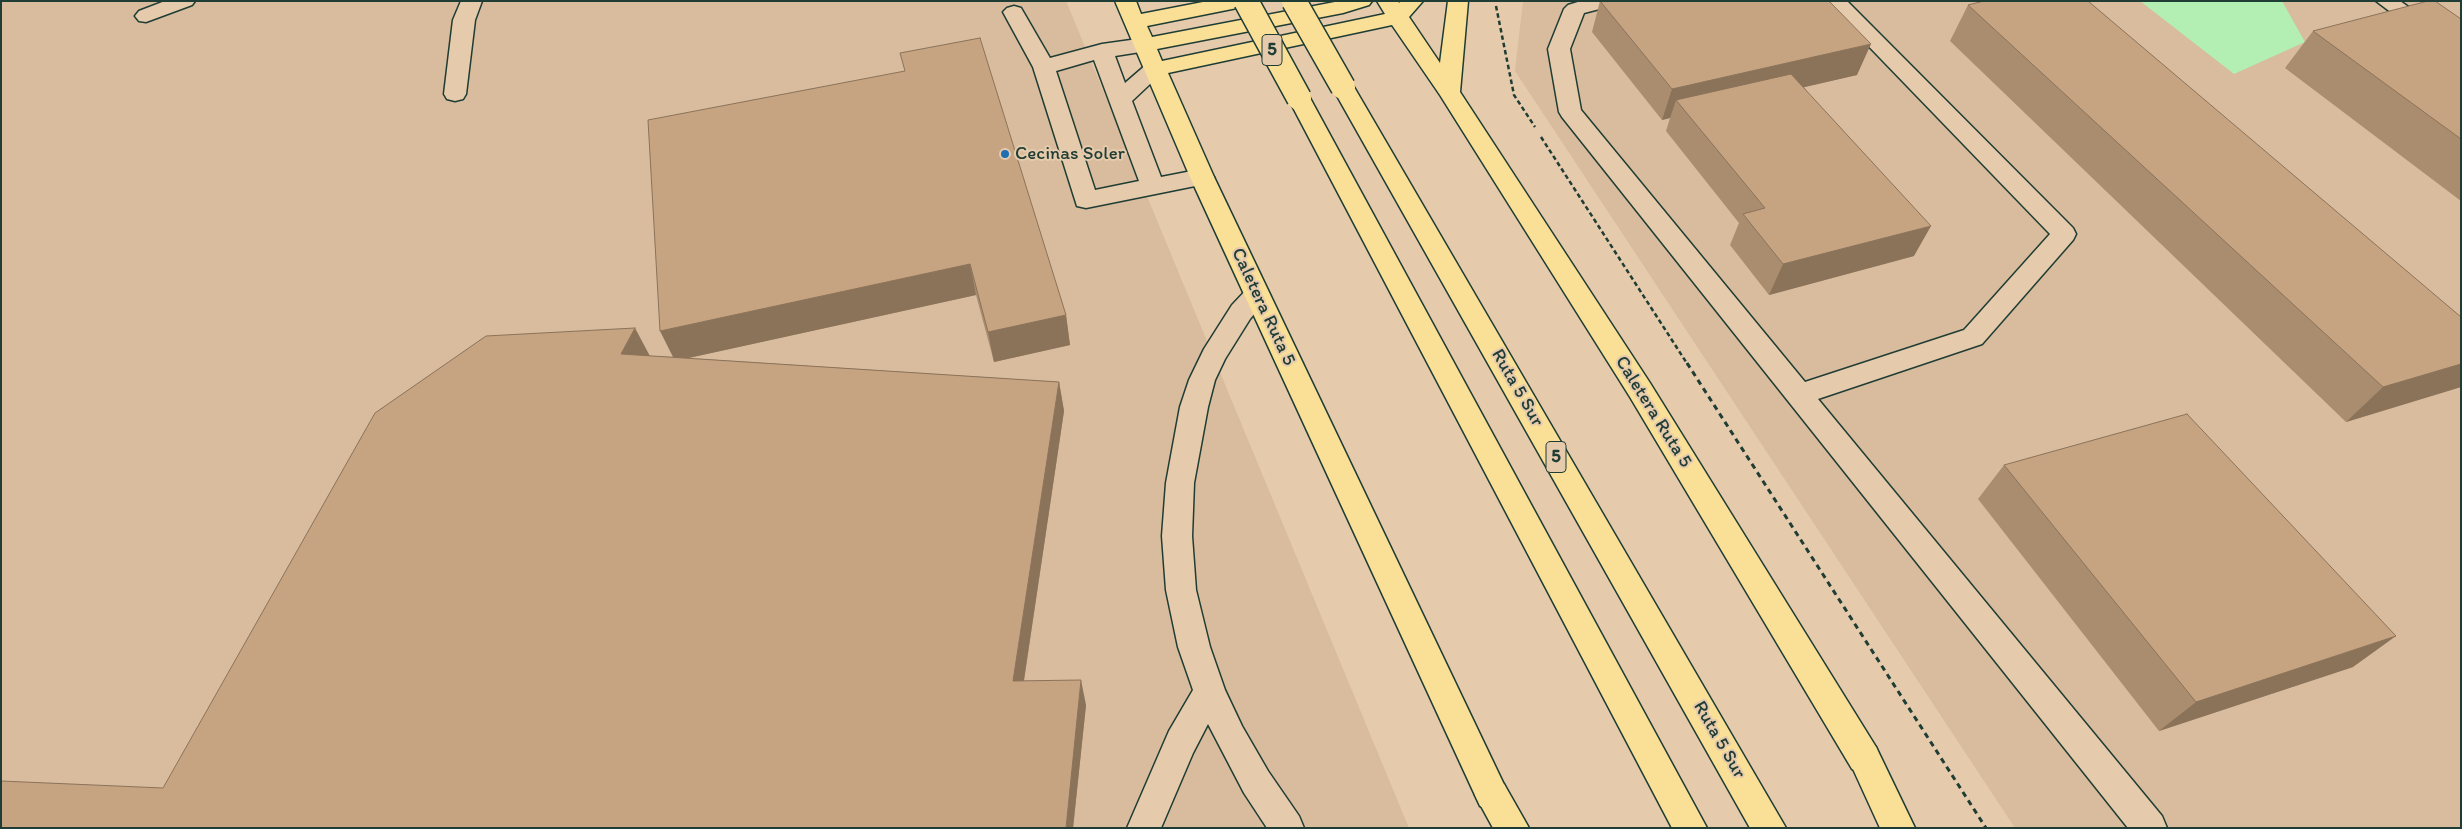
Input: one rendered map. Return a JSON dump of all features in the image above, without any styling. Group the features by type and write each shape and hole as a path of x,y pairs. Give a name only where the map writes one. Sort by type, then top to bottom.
{"main road":[{"name":"Caletera Ruta 5","path":"1125,1 1202,177 1492,795"},
{"path":"1135,22 1242,1"},
{"name":"5","path":"1246,1 1690,828"},
{"name":"Ruta 5 Sur","path":"1294,1 1769,828"},
{"path":"1150,57 1362,1"},
{"path":"1150,57 1353,29 1392,9 1413,1"},
{"path":"1449,92 1454,24 1458,1"},
{"name":"Caletera Ruta 5","path":"1392,9 1449,92 1640,390 1864,758"},
{"path":"1864,758 1898,828"},
{"path":"1492,795 1512,828"}],"street":[{"path":"146,16 185,1"},
{"path":"455,94 464,20 472,1"},
{"path":"1608,1 1575,10 1559,49 1570,112 2150,828"},
{"path":"1800,394 1973,337 2064,234 1835,1"},
{"path":"2386,1 2461,54"},
{"path":"1014,12 1044,67 1086,200 1202,177"},
{"path":"1102,51 1153,187"},
{"path":"1044,67 1102,51 1150,57 1120,99"},
{"path":"1257,295 1241,312 1213,356 1202,380 1194,407 1180,483 1177,536 1181,590 1194,647 1209,692 1238,752 1287,828"},
{"path":"1144,828 1156,797 1182,742 1209,692"},
{"name":"Caletera Ruta 5","path":"1864,758 1909,828"},
{"name":"Caletera Ruta 5","path":"1492,795 1506,828"}],"path":[{"path":"1496,5 1514,95 1986,828"}],"shaded area":[{"path":"1,1 1066,1 1409,828 1,828"},
{"path":"1523,1 2461,1 2461,828 2015,828 1515,71"}],"green space":[{"path":"2140,1 2282,1 2305,42 2234,74"}],"building":[{"path":"1600,1 1829,1 1871,44 1672,89"},
{"path":"1984,1 2088,1 2461,317 2461,364 2383,387 1968,5"},
{"path":"2428,1 2435,1 2461,19 2461,139 2313,31"},
{"path":"980,38 1066,315 988,332 970,264 660,331 648,120 905,71 900,53"},
{"path":"1791,74 1931,226 1783,264 1743,214 1765,208 1676,100"},
{"path":"635,328 621,354 1059,382 1013,681 1081,680 1066,828 1,828 1,781 163,788 375,413 486,336"},
{"path":"2187,414 2396,636 2196,702 2004,465"}],"place":[{"name":"Cecinas Soler","path":"1005,154"}]}
